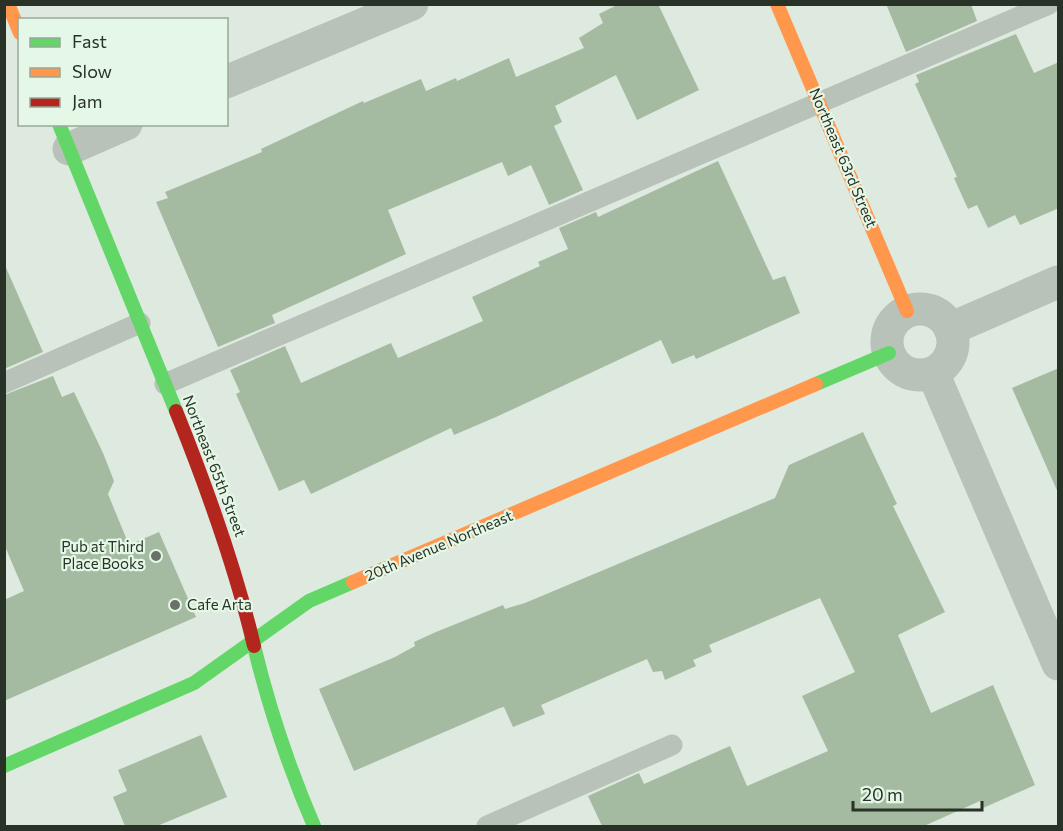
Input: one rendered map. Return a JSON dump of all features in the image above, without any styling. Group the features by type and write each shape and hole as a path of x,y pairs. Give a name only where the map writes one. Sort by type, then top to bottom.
{"street":[{"path":"228,81 411,4"},
{"name":"Northeast 63rd Street","path":"777,4 907,311"},
{"path":"64,137 116,126"},
{"name":"Northeast 65th Street","path":"64,137 210,497 240,586 268,703 294,779 314,826"},
{"path":"950,329 1059,282"},
{"path":"922,309 934,312 950,329 953,346 950,356 945,365 933,373 916,376 906,373 896,366 889,353 887,333 892,323 907,311 922,309"},
{"name":"20th Avenue Northeast","path":"4,766 194,683 309,601 889,353"},
{"path":"933,373 1059,664"}],"lane":[{"path":"165,384 1049,4"},
{"path":"4,383 140,323"},
{"path":"487,826 672,745"}],"building":[{"path":"619,4 658,4 699,90 637,120 616,75 555,106 562,122 554,126 583,190 549,205 531,165 508,176 502,162 388,210 406,254 272,315 275,323 218,347 156,202 168,198 165,192 262,152 261,149 363,101 364,103 421,79 426,91 456,78 457,81 509,58 516,77 584,48 579,38 603,23 599,14"},
{"path":"886,4 971,4 977,21 906,52"},
{"path":"1016,34 1034,73 1059,62 1059,208 1020,225 1015,215 988,228 977,205 968,209 954,178 957,177 915,84 919,82 916,75"},
{"path":"718,161 773,280 785,276 800,313 696,359 694,355 672,364 661,340 454,435 451,428 311,494 304,480 279,491 236,394 240,392 230,370 285,346 301,383 391,343 398,358 483,321 472,297 540,266 538,262 568,249 559,228 596,212 598,217"},
{"path":"4,263 43,352 4,369"},
{"path":"1059,368 1059,495 1012,388"},
{"path":"53,376 62,397 74,392 103,453 114,481 108,494 129,545 159,532 196,617 4,701 4,600 24,591 4,544 4,395"},
{"path":"863,432 897,504 893,506 945,612 898,635 931,713 993,685 1035,785 983,808 980,801 924,826 602,826 588,796 639,773 644,784 730,746 747,786 828,751 802,696 855,672 820,598 709,645 712,652 693,660 696,666 665,680 662,671 653,672 647,659 541,705 545,714 513,727 504,707 500,708 354,771 319,689 395,657 415,646 414,642 436,632 503,605 505,609 525,603 775,498 789,465"},
{"path":"201,735 227,797 157,826 125,826 113,797 127,791 118,770"}],"traffic: fast":[{"path":"60,126 176,411"},
{"path":"816,384 889,353"},
{"path":"4,766 194,683 309,601 353,582"},
{"path":"254,646 280,738 314,826"}],"traffic: slow":[{"path":"8,4 18,28"},
{"path":"777,4 907,311"},
{"path":"353,582 816,384"}],"traffic: jam":[{"path":"176,411 220,527 254,646"}],"place":[{"name":"Pub at Third Place Books","path":"156,556"},
{"name":"Cafe Arta","path":"175,605"}]}
